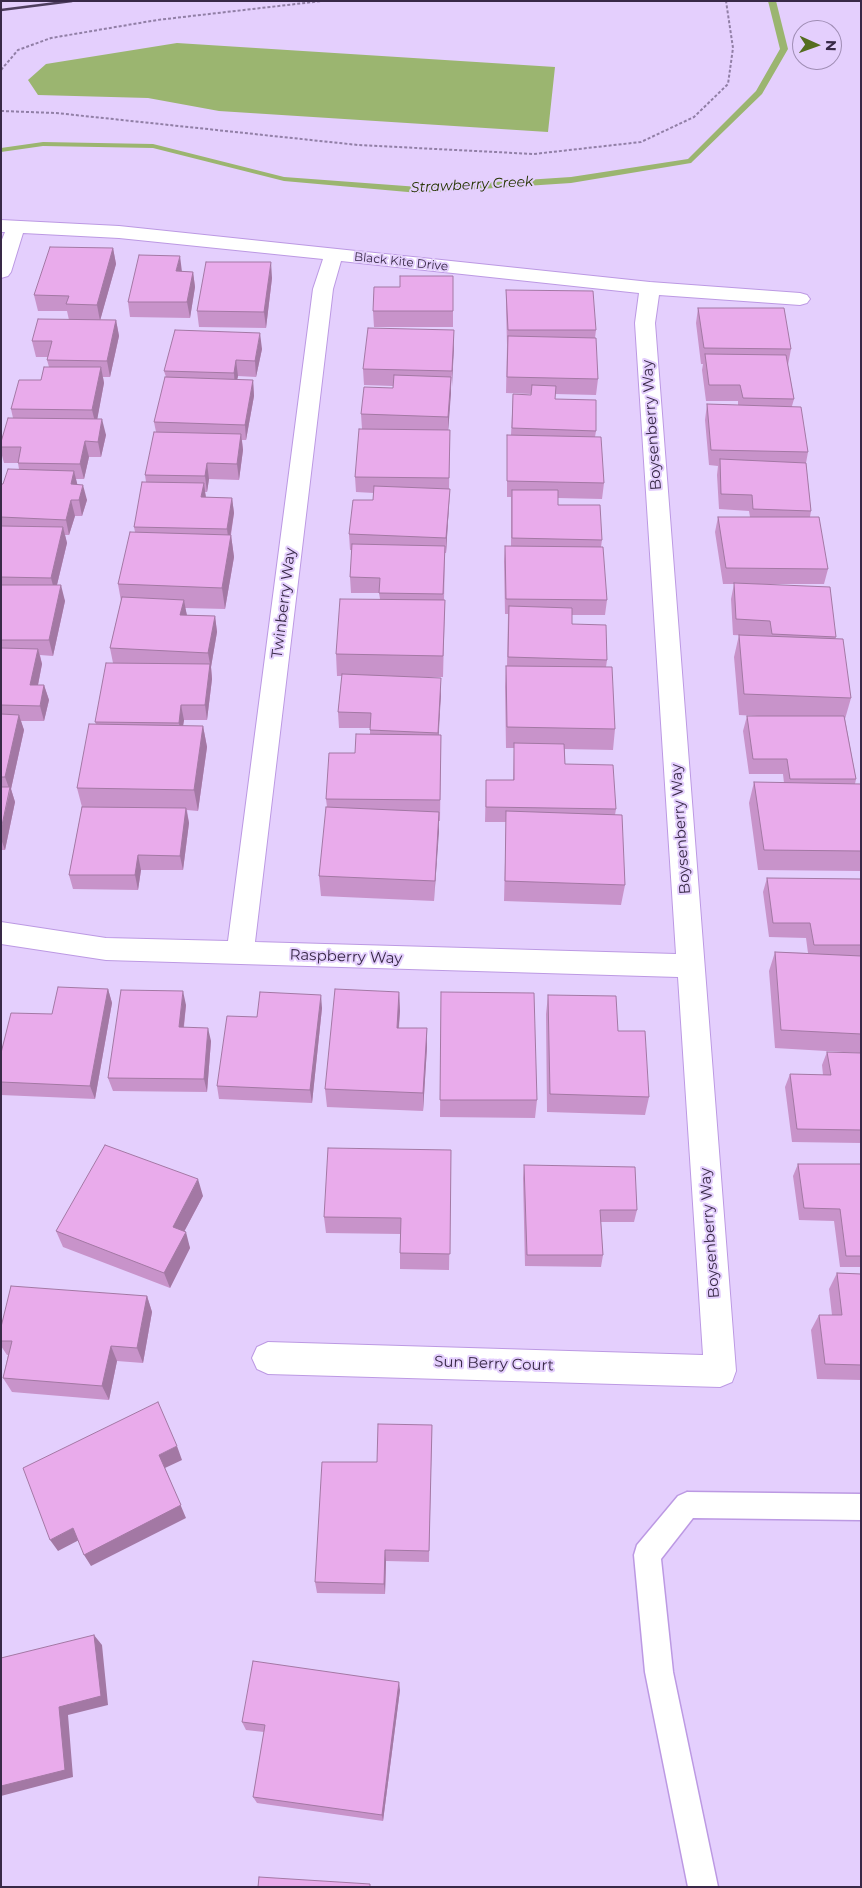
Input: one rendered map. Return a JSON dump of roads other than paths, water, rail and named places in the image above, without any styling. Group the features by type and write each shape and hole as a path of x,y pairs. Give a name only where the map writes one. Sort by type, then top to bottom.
{"street":[{"name":"Black Kite Drive","path":"9,226 119,232 650,288 800,299"},
{"path":"1,272 9,226"},
{"name":"Twinberry Way","path":"240,954 323,289 334,254"},
{"name":"Boysenberry Way","path":"650,288 645,323 720,1371"},
{"name":"Raspberry Way","path":"1,933 106,948 240,954 691,966"},
{"name":"Sun Berry Court","path":"268,1358 720,1371"}],"lane":[{"path":"703,1887 659,1672 647,1555 687,1505 861,1507"}],"waterway":[{"name":"Strawberry Creek","path":"1,150 43,144 153,146 284,179 419,190 571,180 691,161 759,92 784,49 772,1"}],"railway":[{"path":"1,10 72,1"}]}
